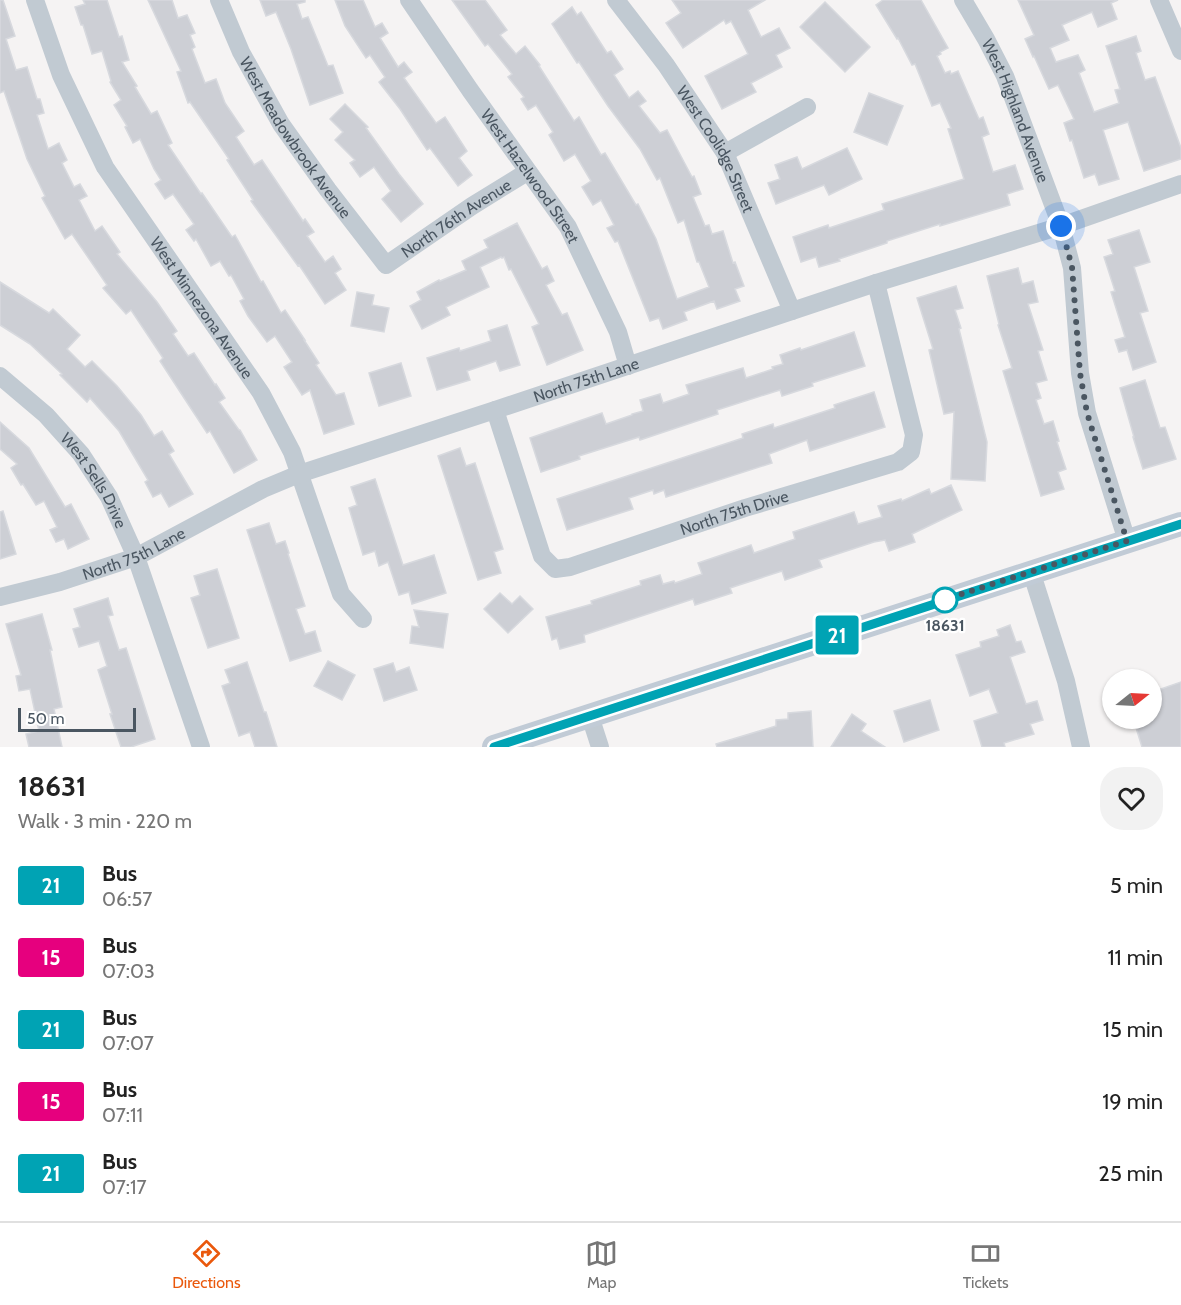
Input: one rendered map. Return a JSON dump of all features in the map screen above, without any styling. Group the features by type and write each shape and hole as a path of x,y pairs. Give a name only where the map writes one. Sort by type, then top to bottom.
{"main road":[{"path":"494,747 1181,524"}],"street":[{"name":"West Minnezona Avenue","path":"35,0 61,75 105,167 261,393 292,452 341,594 363,619"},
{"name":"West Meadowbrook Avenue","path":"219,0 241,52 281,124 386,265"},
{"name":"West Hazelwood Street","path":"409,0 568,227 618,332 628,366"},
{"name":"West Coolidge Street","path":"616,0 666,65 724,153 792,311"},
{"name":"West Highland Avenue","path":"963,0 1005,76 1061,226 1072,267 1080,373 1087,413 1127,541"},
{"path":"1159,0 1181,51"},
{"path":"724,153 807,107"},
{"name":"North 76th Avenue","path":"386,265 472,206 528,172"},
{"name":"North 75th Lane","path":"0,597 60,582 136,557 263,489 299,474 876,283 1061,226 1181,184"},
{"name":"North 75th Drive","path":"495,410 542,556 555,569 570,567 745,508 898,462 911,452 914,435 876,283"},
{"name":"West Sells Drive","path":"0,376 46,415 81,454 109,497 136,557 201,747"},
{"path":"1031,572 1066,681 1081,747"},
{"path":"590,716 600,747"}],"building":[{"path":"0,0 3,0 15,36 6,39 16,70 27,67 37,99 40,99 44,113 37,115 48,149 59,143 67,160 62,163 74,187 80,184 87,196 79,200 95,231 102,226 120,252 117,254 157,302 177,331 173,334 188,356 194,353 216,384 225,398 219,402 240,430 257,460 234,473 210,431 207,433 160,361 163,358 131,310 126,314 103,288 107,285 72,234 65,239 42,198 45,196 27,159 4,91 0,93"},
{"path":"83,0 107,0 129,60 122,62 151,114 157,111 172,143 168,145 232,237 235,235 281,313 285,310 305,340 319,363 316,365 336,395 344,393 354,424 324,434 310,390 302,395 284,367 292,362 275,336 267,342 248,316 240,301 244,299 231,275 229,276 220,261 211,266 196,239 194,241 186,230 194,224 173,194 165,199 155,184 161,180 140,139 133,143 125,127 127,126 114,105 121,100 110,82 102,51 92,54 75,7 85,4"},
{"path":"148,0 172,0 178,18 187,15 195,33 190,35 195,47 192,49 205,83 216,79 225,103 244,131 236,137 254,165 262,160 303,221 305,219 314,232 307,236 325,262 333,256 341,269 335,273 346,290 325,304 251,201 253,200 227,160 229,159 190,102 188,103 177,72 181,71"},
{"path":"260,0 305,0 297,4 302,19 308,17 328,66 333,65 343,93 310,105 276,12 266,16"},
{"path":"335,0 363,0 375,27 382,23 388,33 380,38 398,67 404,62 412,72 404,78 436,123 445,117 467,151 459,158 472,175 458,186 430,148 427,150 379,82 385,77 370,55 366,58 345,26"},
{"path":"452,0 485,0 507,30 500,35 516,54 525,46 540,65 574,121 579,117 601,155 605,153 636,205 638,204 656,239 677,299 709,287 699,262 697,262 684,220 678,223 660,178 657,180 640,149 579,62 577,63 552,24 572,7 577,15 581,12 607,53 611,51 623,69 614,75 629,98 638,91 646,101 639,106 660,133 667,130 692,177 694,176 701,194 693,197 705,226 709,225 712,234 723,231 733,263 735,262 744,286 735,289 740,301 717,309 714,301 684,312 687,320 663,329 659,318 650,321 618,241 615,242 607,228 614,225 601,200 593,205 582,187 591,181 575,154 564,161 549,135 553,132 536,105 528,110 521,99 524,97 508,77 512,74 488,44 485,46"},
{"path":"672,0 765,0 748,10 761,37 779,28 790,48 776,55 782,67 751,83 756,92 722,109 705,76 748,54 731,21 726,24 724,20 683,48 666,23 681,13"},
{"path":"883,0 921,0 948,48 937,56 945,73 950,71 951,74 958,71 979,119 983,117 989,134 982,137 993,172 1015,165 1023,189 1007,194 1010,205 887,241 887,243 839,259 840,261 819,267 816,257 801,262 793,237 884,210 882,204 964,179 948,129 951,128 940,103 932,106 915,64 912,65 898,38 876,5"},
{"path":"1018,0 1118,0 1111,3 1117,19 1098,27 1092,12 1062,25 1069,40 1050,48 1056,62 1078,55 1085,70 1079,73 1094,112 1119,103 1115,90 1120,89 1106,46 1136,36 1141,51 1136,53 1145,80 1155,77 1181,148 1181,159 1144,171 1128,122 1103,130 1119,179 1099,185 1095,174 1084,178 1064,123 1074,119 1058,85 1049,89 1033,57 1025,39 1034,35"},
{"path":"825,2 870,47 845,72 800,27"},
{"path":"869,93 903,106 887,145 854,132"},
{"path":"345,104 368,127 366,128 423,204 401,222 382,199 391,191 374,167 360,177 350,163 355,160 335,140 343,132 330,119"},
{"path":"847,148 862,179 829,195 824,185 776,204 768,183 780,179 775,165 797,157 802,169"},
{"path":"517,223 542,269 547,266 554,281 546,285 562,315 567,313 583,350 547,365 532,327 539,324 504,257 480,267 489,287 446,307 450,315 422,329 410,306 421,300 417,292 439,280 466,270 462,261 488,248 484,240"},
{"path":"1139,230 1150,262 1134,267 1148,311 1140,313 1156,362 1133,370 1127,350 1119,352 1115,340 1125,337 1111,292 1115,291 1104,257 1113,254 1108,240"},
{"path":"1018,268 1022,284 1033,281 1038,302 1028,304 1043,350 1038,351 1047,380 1036,383 1041,398 1036,400 1044,424 1053,421 1066,469 1058,472 1064,489 1041,496 1003,371 1012,368 998,325 987,276"},
{"path":"0,282 49,313 53,309 80,335 67,349 85,367 92,361 117,386 141,415 154,436 162,431 174,451 169,454 193,494 169,507 161,493 153,497 145,482 148,480 119,431 90,398 87,402 30,344 0,325"},
{"path":"956,286 963,308 955,310 987,442 985,481 951,479 954,412 944,414 929,350 933,349 917,298"},
{"path":"357,292 374,295 372,305 389,308 384,332 351,326"},
{"path":"507,325 520,365 500,371 496,361 467,371 470,380 437,390 427,358 491,341 488,331"},
{"path":"854,332 865,366 812,383 813,386 782,396 780,390 717,410 718,414 640,440 639,437 579,456 580,459 541,472 530,438 602,413 606,424 643,411 640,400 660,394 663,403 689,394 686,385 743,368 746,378 783,364 780,355"},
{"path":"401,363 411,396 379,406 369,373"},
{"path":"1145,380 1160,428 1165,427 1176,459 1143,469 1120,388"},
{"path":"874,392 885,427 810,451 807,440 769,454 772,463 666,497 664,490 654,494 653,490 629,498 633,509 567,530 557,499 743,438 742,434 773,424 774,428 835,408 834,405"},
{"path":"0,422 29,448 65,507 71,504 89,539 68,549 64,539 56,542 50,530 57,527 44,501 36,505 11,468 17,464 0,449"},
{"path":"460,448 466,466 475,463 503,549 494,552 501,573 478,580 438,456"},
{"path":"375,479 403,565 434,555 446,593 412,604 409,592 399,595 388,562 379,566 375,551 363,555 349,508 357,505 351,487"},
{"path":"951,485 962,510 912,534 915,542 889,551 885,540 874,542 819,560 822,567 785,580 782,571 730,588 732,593 695,605 693,599 584,635 585,642 560,649 557,638 552,640 546,617 592,604 591,601 641,585 640,581 660,575 663,584 674,581 675,583 702,574 698,563 751,545 754,553 795,539 793,532 854,512 858,524 882,517 878,506 901,499 902,501 929,489 931,494"},
{"path":"3,511 16,554 0,559 0,512"},
{"path":"269,523 276,544 285,541 289,553 305,606 296,609 305,634 315,631 321,651 290,661 247,530"},
{"path":"217,569 239,638 208,648 191,598 200,595 194,576"},
{"path":"500,593 512,604 520,596 533,609 508,633 484,609"},
{"path":"108,598 113,615 108,616 119,650 126,648 155,739 131,747 121,747 110,714 112,714 98,670 107,666 99,641 79,647 73,629 80,627 74,609"},
{"path":"414,610 448,614 443,648 410,643 412,626 419,627"},
{"path":"42,614 52,650 50,650 62,707 54,709 62,747 29,747 26,734 39,731 30,689 19,691 16,676 21,675 6,624"},
{"path":"1010,625 1016,642 1021,641 1025,652 1010,657 1026,704 1037,701 1043,720 1030,724 1034,734 1004,743 1005,747 982,747 974,721 998,713 989,689 970,696 956,655 981,647 980,642 999,636 997,630"},
{"path":"328,661 355,675 342,700 314,686"},
{"path":"247,662 277,747 255,747 250,732 239,736 222,686 230,683 225,670"},
{"path":"393,663 396,672 409,667 417,690 384,701 374,669"},
{"path":"1181,682 1181,747 1142,747 1136,729 1162,729 1162,689"},
{"path":"930,700 939,730 904,742 894,711"},
{"path":"811,711 813,747 717,747 716,744 776,726 776,720 788,719 788,713"},
{"path":"852,714 866,724 861,731 885,747 831,747"}],"bus line":[{"name":"21","path":"494,747 1181,524"}],"place":[{"name":"18631","path":"945,600"}],"route":[{"path":"945,600 943,600 1127,541 1087,413 1080,373 1072,267 1061,226"}]}
